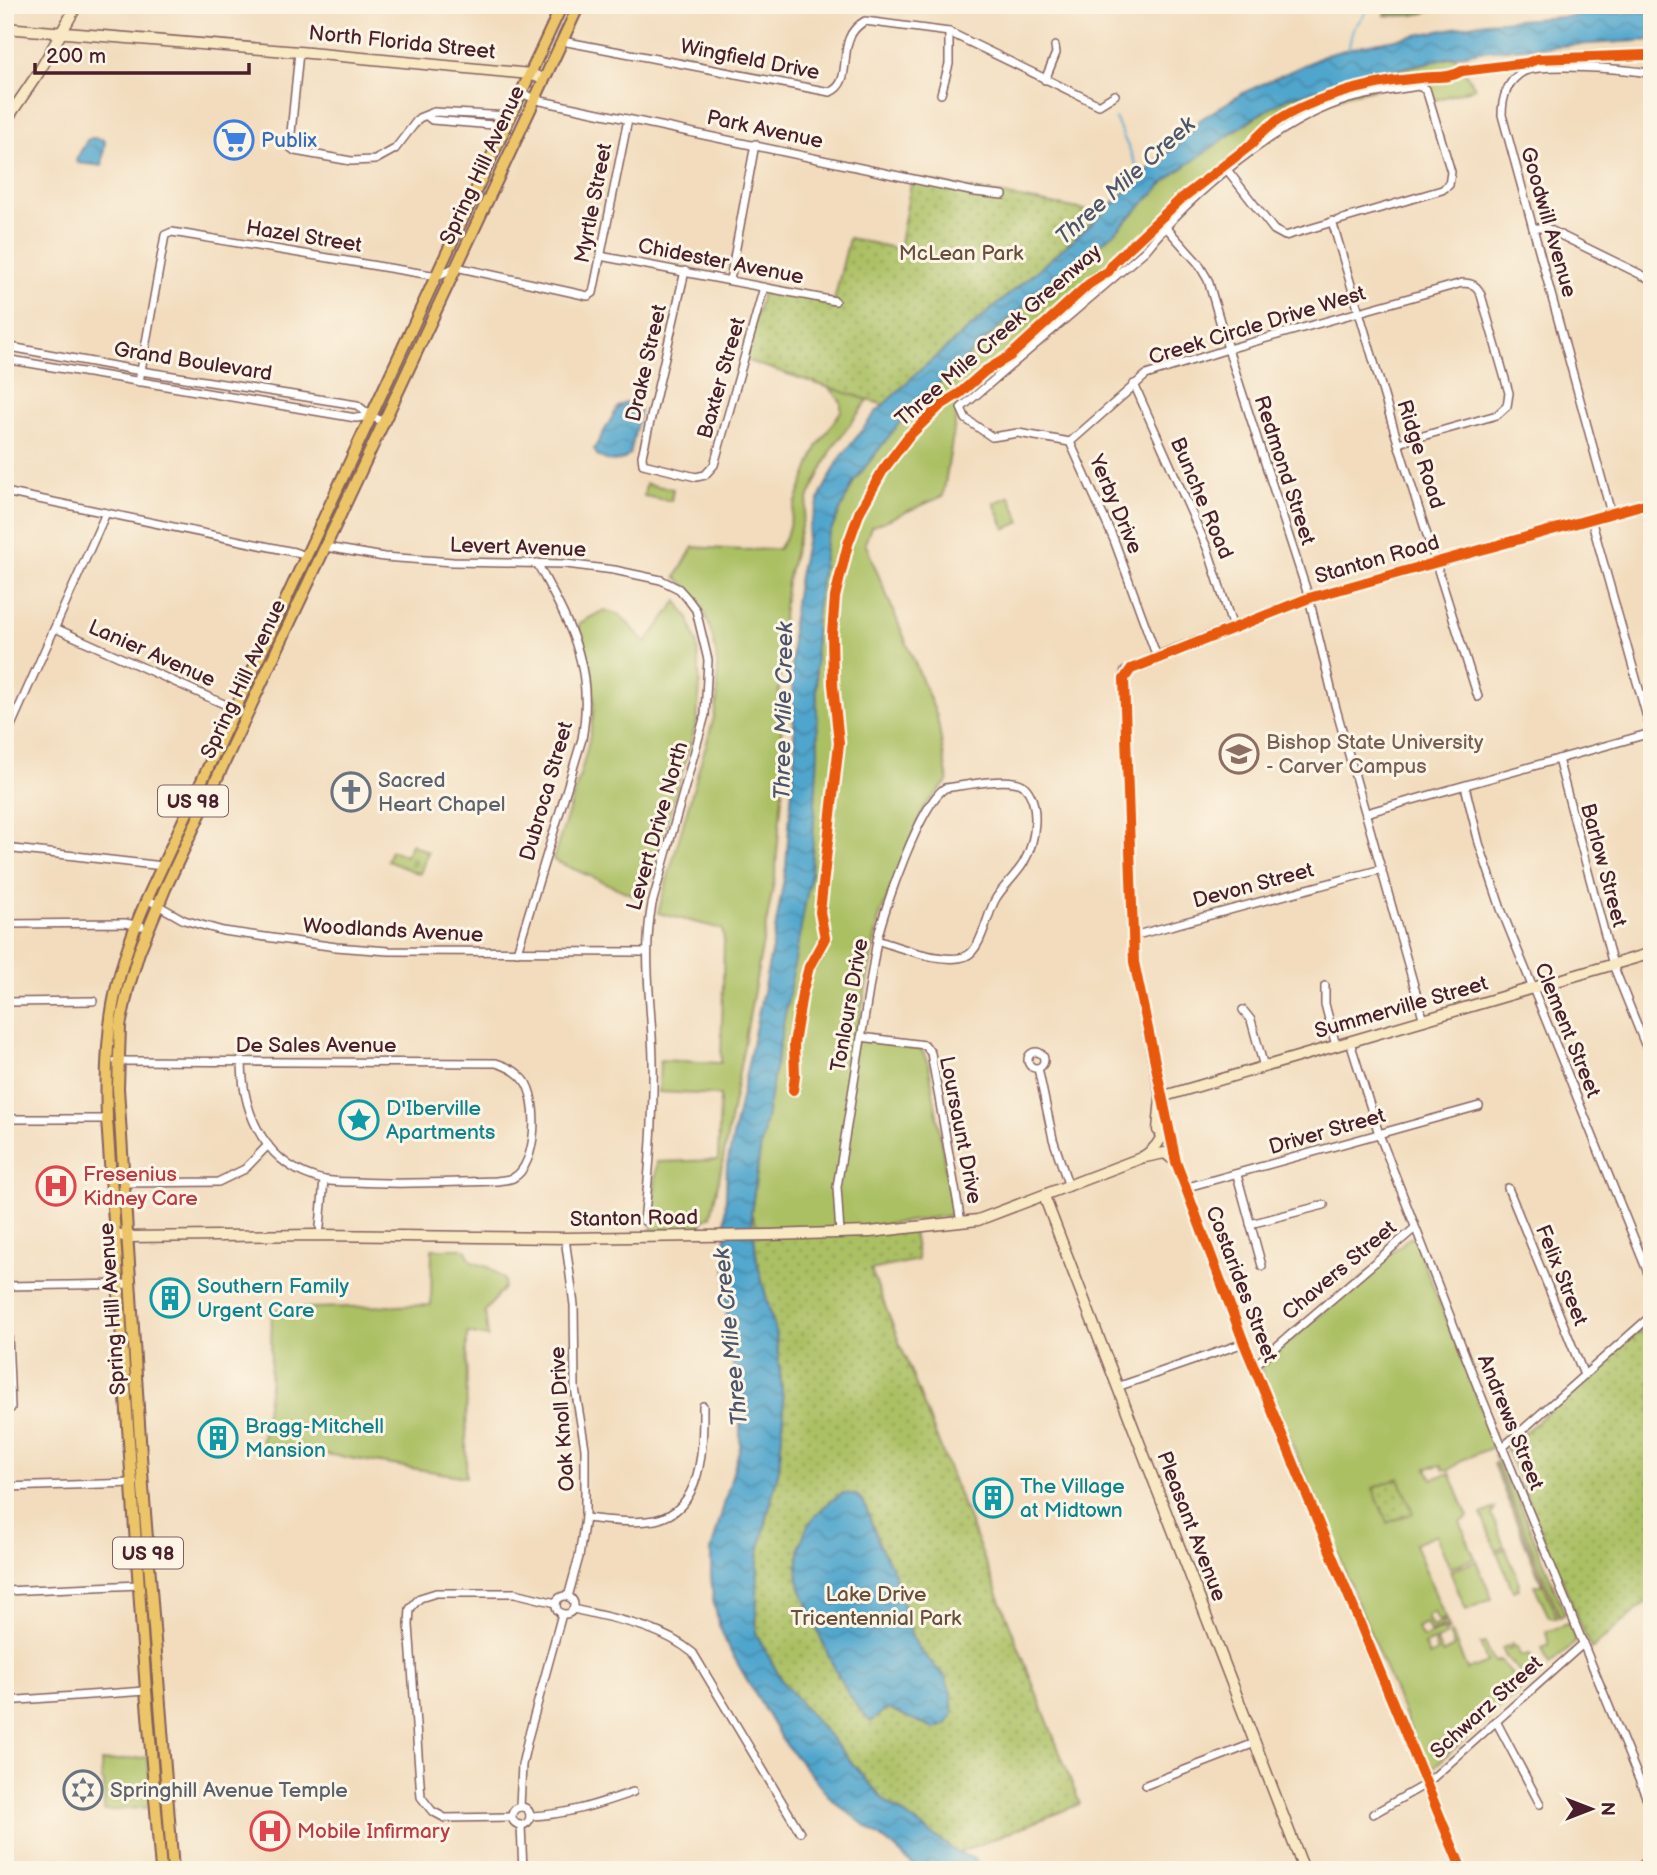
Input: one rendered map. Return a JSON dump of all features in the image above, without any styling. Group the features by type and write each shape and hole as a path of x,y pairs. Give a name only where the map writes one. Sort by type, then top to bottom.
{"main road":[{"name":"Spring Hill Avenue","path":"173,1870 114,1233 106,1061 114,993 147,899 562,5"},
{"name":"Spring Hill Avenue","path":"161,1870 139,1585 130,1284 118,1061 124,1008 133,969 148,929 579,5"}],"street":[{"path":"5,122 63,32 77,5"},
{"name":"Wingfield Drive","path":"562,41 830,92 837,89 842,78 853,27 865,21 949,32 1099,105 1115,95"},
{"name":"North Florida Street","path":"5,28 299,52 530,74 544,79"},
{"path":"941,94 949,64 949,32"},
{"path":"1045,80 1056,53 1055,46"},
{"path":"299,52 291,148 295,151 351,161 375,160 395,149 419,118 434,112 508,121"},
{"name":"Goodwill Avenue","path":"1611,513 1502,116 1505,94 1515,78 1525,71 1536,68 1624,70 1652,74"},
{"path":"1165,226 1195,196 1284,128 1348,100 1417,86 1426,89 1451,172 1449,185 1442,190 1285,236 1274,230 1228,171"},
{"name":"Park Avenue","path":"521,93 534,99 628,119 975,192 1003,195"},
{"name":"Myrtle Street","path":"456,267 588,296 593,293 628,119"},
{"path":"730,279 755,144"},
{"name":"Ridge Road","path":"1332,221 1398,443 1478,696"},
{"name":"Redmond Street","path":"1165,226 1198,263 1208,279 1309,598 1424,1021"},
{"name":"Yerby Drive","path":"1157,657 1114,540 1070,442 1018,433 992,437 966,419 961,408 1146,250 1165,226"},
{"path":"1533,228 1546,228 1652,280"},
{"name":"Hazel Street","path":"141,371 165,235 172,232 437,276"},
{"name":"Chidester Avenue","path":"600,256 730,279 835,302"},
{"path":"437,276 456,267"},
{"name":"Drake Street","path":"685,271 642,456 643,464 696,477 705,475"},
{"name":"Creek Circle Drive West","path":"1070,442 1146,375 1462,282 1475,286 1481,295 1509,393 1507,406 1497,415 1398,443"},
{"name":"Baxter Street","path":"705,475 714,465 764,287"},
{"name":"Grand Boulevard","path":"5,346 141,371 357,405 384,422"},
{"name":"Grand Boulevard","path":"5,359 356,418 371,416"},
{"path":"139,382 141,371"},
{"name":"Bunche Road","path":"1134,384 1208,550 1233,628"},
{"path":"5,492 306,556"},
{"name":"Stanton Road","path":"1124,679 1130,669 1157,657 1309,598 1652,502"},
{"path":"5,739 9,723 106,513"},
{"path":"1366,813 1651,734 1591,519"},
{"name":"Levert Avenue","path":"326,547 439,561 537,563 614,570 662,580 679,589 696,610"},
{"name":"Dubroca Street","path":"517,952 582,739 586,713 584,675 572,629 537,563"},
{"name":"Levert Drive North","path":"644,1221 651,1157 653,1062 646,951 652,904 705,715 708,660 696,610"},
{"name":"Lanier Avenue","path":"55,628 235,709"},
{"name":"Costarides Street","path":"1124,679 1134,962 1176,1162 1244,1343 1462,1870"},
{"name":"Barlow Street","path":"1558,759 1613,965 1652,1056"},
{"name":"Tonlours Drive","path":"840,1234 837,1187 877,940 883,914 926,811 937,793 946,788 1011,780 1023,785 1032,799 1035,822 1032,841 1024,863 995,900 974,951 953,959 915,952 877,940"},
{"path":"201,783 213,788"},
{"name":"Clement Street","path":"1465,786 1479,842 1501,909 1652,1283"},
{"path":"5,848 163,866"},
{"name":"Devon Street","path":"1133,936 1382,869"},
{"name":"Woodlands Avenue","path":"147,899 195,924 294,943 388,951 646,951"},
{"path":"5,924 136,924 148,929"},
{"name":"Summerville Street","path":"1161,1097 1652,953"},
{"path":"1325,986 1325,1004 1336,1046"},
{"path":"5,1002 93,1001"},
{"path":"1243,1010 1251,1020 1264,1067"},
{"name":"Loursaunt Drive","path":"862,1037 925,1045 930,1053 936,1072 961,1222"},
{"name":"Andrews Street","path":"1350,1042 1379,1134 1415,1228 1502,1448 1652,1811"},
{"name":"De Sales Avenue","path":"106,1061 484,1062 505,1065 523,1078 531,1094 533,1137 530,1156 523,1168 513,1177 496,1181 377,1183 324,1180"},
{"path":"242,1063 248,1111 268,1146 292,1167 324,1180 320,1227"},
{"path":"1038,1068 1054,1139 1069,1187"},
{"path":"1141,1157 1158,1132 1161,1097"},
{"name":"Driver Street","path":"1184,1188 1479,1106"},
{"name":"Stanton Road","path":"114,1233 127,1237 769,1236 840,1234 961,1222 978,1220 1141,1157 1154,1149 1161,1140 1167,1114"},
{"path":"5,1119 107,1119"},
{"path":"123,1183 218,1182 245,1169 268,1146"},
{"name":"Stanton Road","path":"1141,1157 1165,1153 1176,1162"},
{"path":"1237,1175 1262,1266"},
{"name":"Felix Street","path":"1508,1188 1584,1375"},
{"name":"Pleasant Avenue","path":"1044,1196 1304,1870"},
{"path":"1250,1224 1324,1205"},
{"name":"Chavers Street","path":"1254,1366 1415,1228"},
{"name":"Oak Knoll Drive","path":"565,1238 574,1305 575,1388 585,1448 585,1518 579,1557 568,1597"},
{"path":"11,1408 6,1286 130,1284"},
{"path":"1502,1448 1652,1315"},
{"path":"1117,1387 1244,1343"},
{"path":"585,1518 656,1520 677,1510 688,1498 702,1455 703,1406"},
{"path":"5,1487 137,1483"},
{"path":"5,1591 139,1585"},
{"path":"511,1817 445,1818 432,1811 421,1797 409,1625 411,1609 420,1598 436,1593 515,1593 556,1603"},
{"path":"568,1597 573,1603 573,1609 568,1614 562,1614 557,1611 556,1603 559,1598 568,1597"},
{"path":"573,1609 671,1636 693,1653 800,1832"},
{"path":"520,1807 522,1765 562,1614"},
{"name":"Schwarz Street","path":"1373,1814 1426,1784 1584,1643"},
{"path":"5,1701 146,1691"},
{"path":"1496,1721 1540,1804"},
{"path":"1146,1784 1255,1744"},
{"path":"530,1816 582,1810 633,1792"},
{"path":"520,1807 528,1810 530,1816 526,1824 521,1826 515,1824 511,1817 515,1809 520,1807"},
{"path":"521,1826 523,1870"},
{"path":"1636,1870 1652,1857"}],"green space":[{"path":"1390,5 1441,5 1422,14 1384,15"},
{"path":"1455,57 1475,88 1435,100 1426,84 1419,79 1346,95 1283,123 1168,211 1158,222 1158,231 1152,237 958,404 943,496 871,527 865,543 937,716 948,781 924,807 879,918 856,1039 919,1049 923,1052 929,1066 953,1215 826,1230 776,1229 756,1225 751,1213 818,753 815,625 826,541 853,483 907,413 998,328 1115,232 1170,177 1255,117 1288,98 1358,78"},
{"name":"McLean Park","path":"912,178 1101,213 1087,228 918,372 884,405 744,360 764,287 834,301 849,238 899,249"},
{"path":"781,372 886,376 833,447 809,496 787,581 781,634 779,690 784,773 775,876 711,1216 703,1220 701,1230 651,1230 657,1162 718,1160 720,1095 659,1092 660,1060 721,1063 722,929 658,913 712,726 718,695 718,669 709,625 696,598 676,577 693,547 778,549 786,537 794,507 817,447 841,411 841,402 830,388"},
{"path":"646,484 673,489 671,501 644,496"},
{"path":"1010,496 1021,522 1005,529 994,503"},
{"path":"677,601 689,619 697,644 700,685 697,721 644,900 553,860 585,758 593,717 594,688 591,669 578,624 604,610 620,615 646,643"},
{"path":"411,844 428,852 420,874 387,861 391,850 406,856"},
{"name":"Lake Drive Tricentennial Park","path":"912,1227 918,1260 871,1270 1080,1804 958,1853 883,1799 783,1683 756,1633 758,1556 779,1468 784,1409 776,1335 757,1261 754,1236"},
{"path":"1411,1236 1496,1446 1464,1459 1449,1470 1443,1469 1442,1465 1427,1468 1432,1479 1450,1473 1468,1517 1460,1522 1475,1558 1450,1568 1436,1535 1415,1544 1450,1630 1447,1631 1443,1619 1438,1621 1434,1612 1427,1616 1432,1627 1442,1621 1442,1627 1430,1632 1426,1623 1417,1627 1423,1638 1444,1628 1446,1636 1424,1645 1429,1656 1437,1652 1434,1644 1437,1642 1442,1653 1454,1647 1449,1634 1452,1633 1467,1670 1487,1662 1480,1644 1485,1643 1494,1662 1500,1660 1523,1688 1428,1772 1260,1367"},
{"path":"432,1249 465,1249 472,1262 488,1267 505,1280 504,1288 485,1311 488,1337 467,1333 466,1477 325,1454 260,1453 270,1384 272,1309 431,1305"},
{"path":"1652,1320 1652,1597 1591,1649 1506,1449"},
{"path":"1499,1453 1565,1614 1560,1617 1494,1455"},
{"path":"1495,1463 1557,1618 1549,1617 1534,1585 1542,1585 1493,1464"},
{"path":"1399,1478 1413,1513 1387,1523 1373,1488"},
{"path":"1495,1508 1492,1515 1504,1546 1496,1550 1481,1514"},
{"path":"1505,1548 1520,1583 1519,1589 1513,1591 1497,1552"},
{"path":"1476,1561 1492,1599 1466,1610 1450,1571"},
{"path":"1569,1623 1576,1642 1549,1665 1542,1648 1549,1645 1546,1632"},
{"path":"1513,1643 1521,1656 1530,1654 1537,1669 1544,1670 1530,1683 1506,1657 1502,1648 1511,1648"},
{"path":"148,1757 152,1807 104,1811 101,1762"},
{"path":"60,1858 61,1870 5,1870 5,1862"}],"water":[{"name":"Three Mile Creek","path":"1652,11 1652,40 1478,51 1358,78 1288,98 1255,117 1170,177 1115,232 998,328 907,413 853,483 826,541 815,625 818,753 811,873 751,1213 757,1261 776,1335 784,1409 779,1468 758,1556 756,1633 783,1683 883,1799 958,1853 974,1858 982,1870 919,1870 832,1800 782,1740 728,1647 719,1625 711,1575 711,1551 740,1447 740,1407 727,1332 727,1165 772,948 786,866 795,749 792,625 809,528 822,492 839,460 876,412 918,372 1087,228 1201,119 1245,92 1326,55 1364,45 1486,22"},
{"path":"92,138 105,141 102,166 78,163 76,160 87,140"},
{"path":"626,402 635,403 640,411 630,454 619,461 606,460 597,455 594,449 618,407"},
{"path":"843,1493 857,1495 864,1503 881,1548 892,1567 912,1636 919,1649 945,1677 951,1693 953,1714 946,1725 934,1729 889,1709 871,1722 848,1693 828,1656 798,1580 799,1552 806,1529 813,1519"}],"waterway":[{"path":"1348,50 1353,29 1372,5"},
{"name":"Three Mile Creek","path":"1115,118 1142,178"}],"cycle path":[{"name":"Three Mile Creek Greenway","path":"793,1090 794,1044 802,994 809,967 825,938 820,912 839,743 833,684 832,634 835,597 848,544 860,511 883,470 908,437 941,405 960,393 985,371 1010,356 1089,284 1109,271 1113,263 1181,199 1252,144 1266,129 1305,106 1377,84 1447,76 1462,71 1527,63 1538,59 1645,55"},
{"path":"1462,1870 1244,1343 1176,1162 1134,962 1124,679 1131,669 1309,598 1652,502"}],"place":[{"name":"Publix","path":"234,140"},
{"name":"Bishop State University - Carver Campus","path":"1239,754"},
{"name":"Sacred Heart Chapel","path":"351,792"},
{"name":"D'Iberville Apartments","path":"359,1120"},
{"name":"Fresenius Kidney Care","path":"56,1186"},
{"name":"Southern Family Urgent Care","path":"170,1298"},
{"name":"Bragg-Mitchell Mansion","path":"218,1438"},
{"name":"The Village at Midtown","path":"993,1498"},
{"name":"Springhill Avenue Temple","path":"83,1790"},
{"name":"Mobile Infirmary","path":"270,1831"}]}
